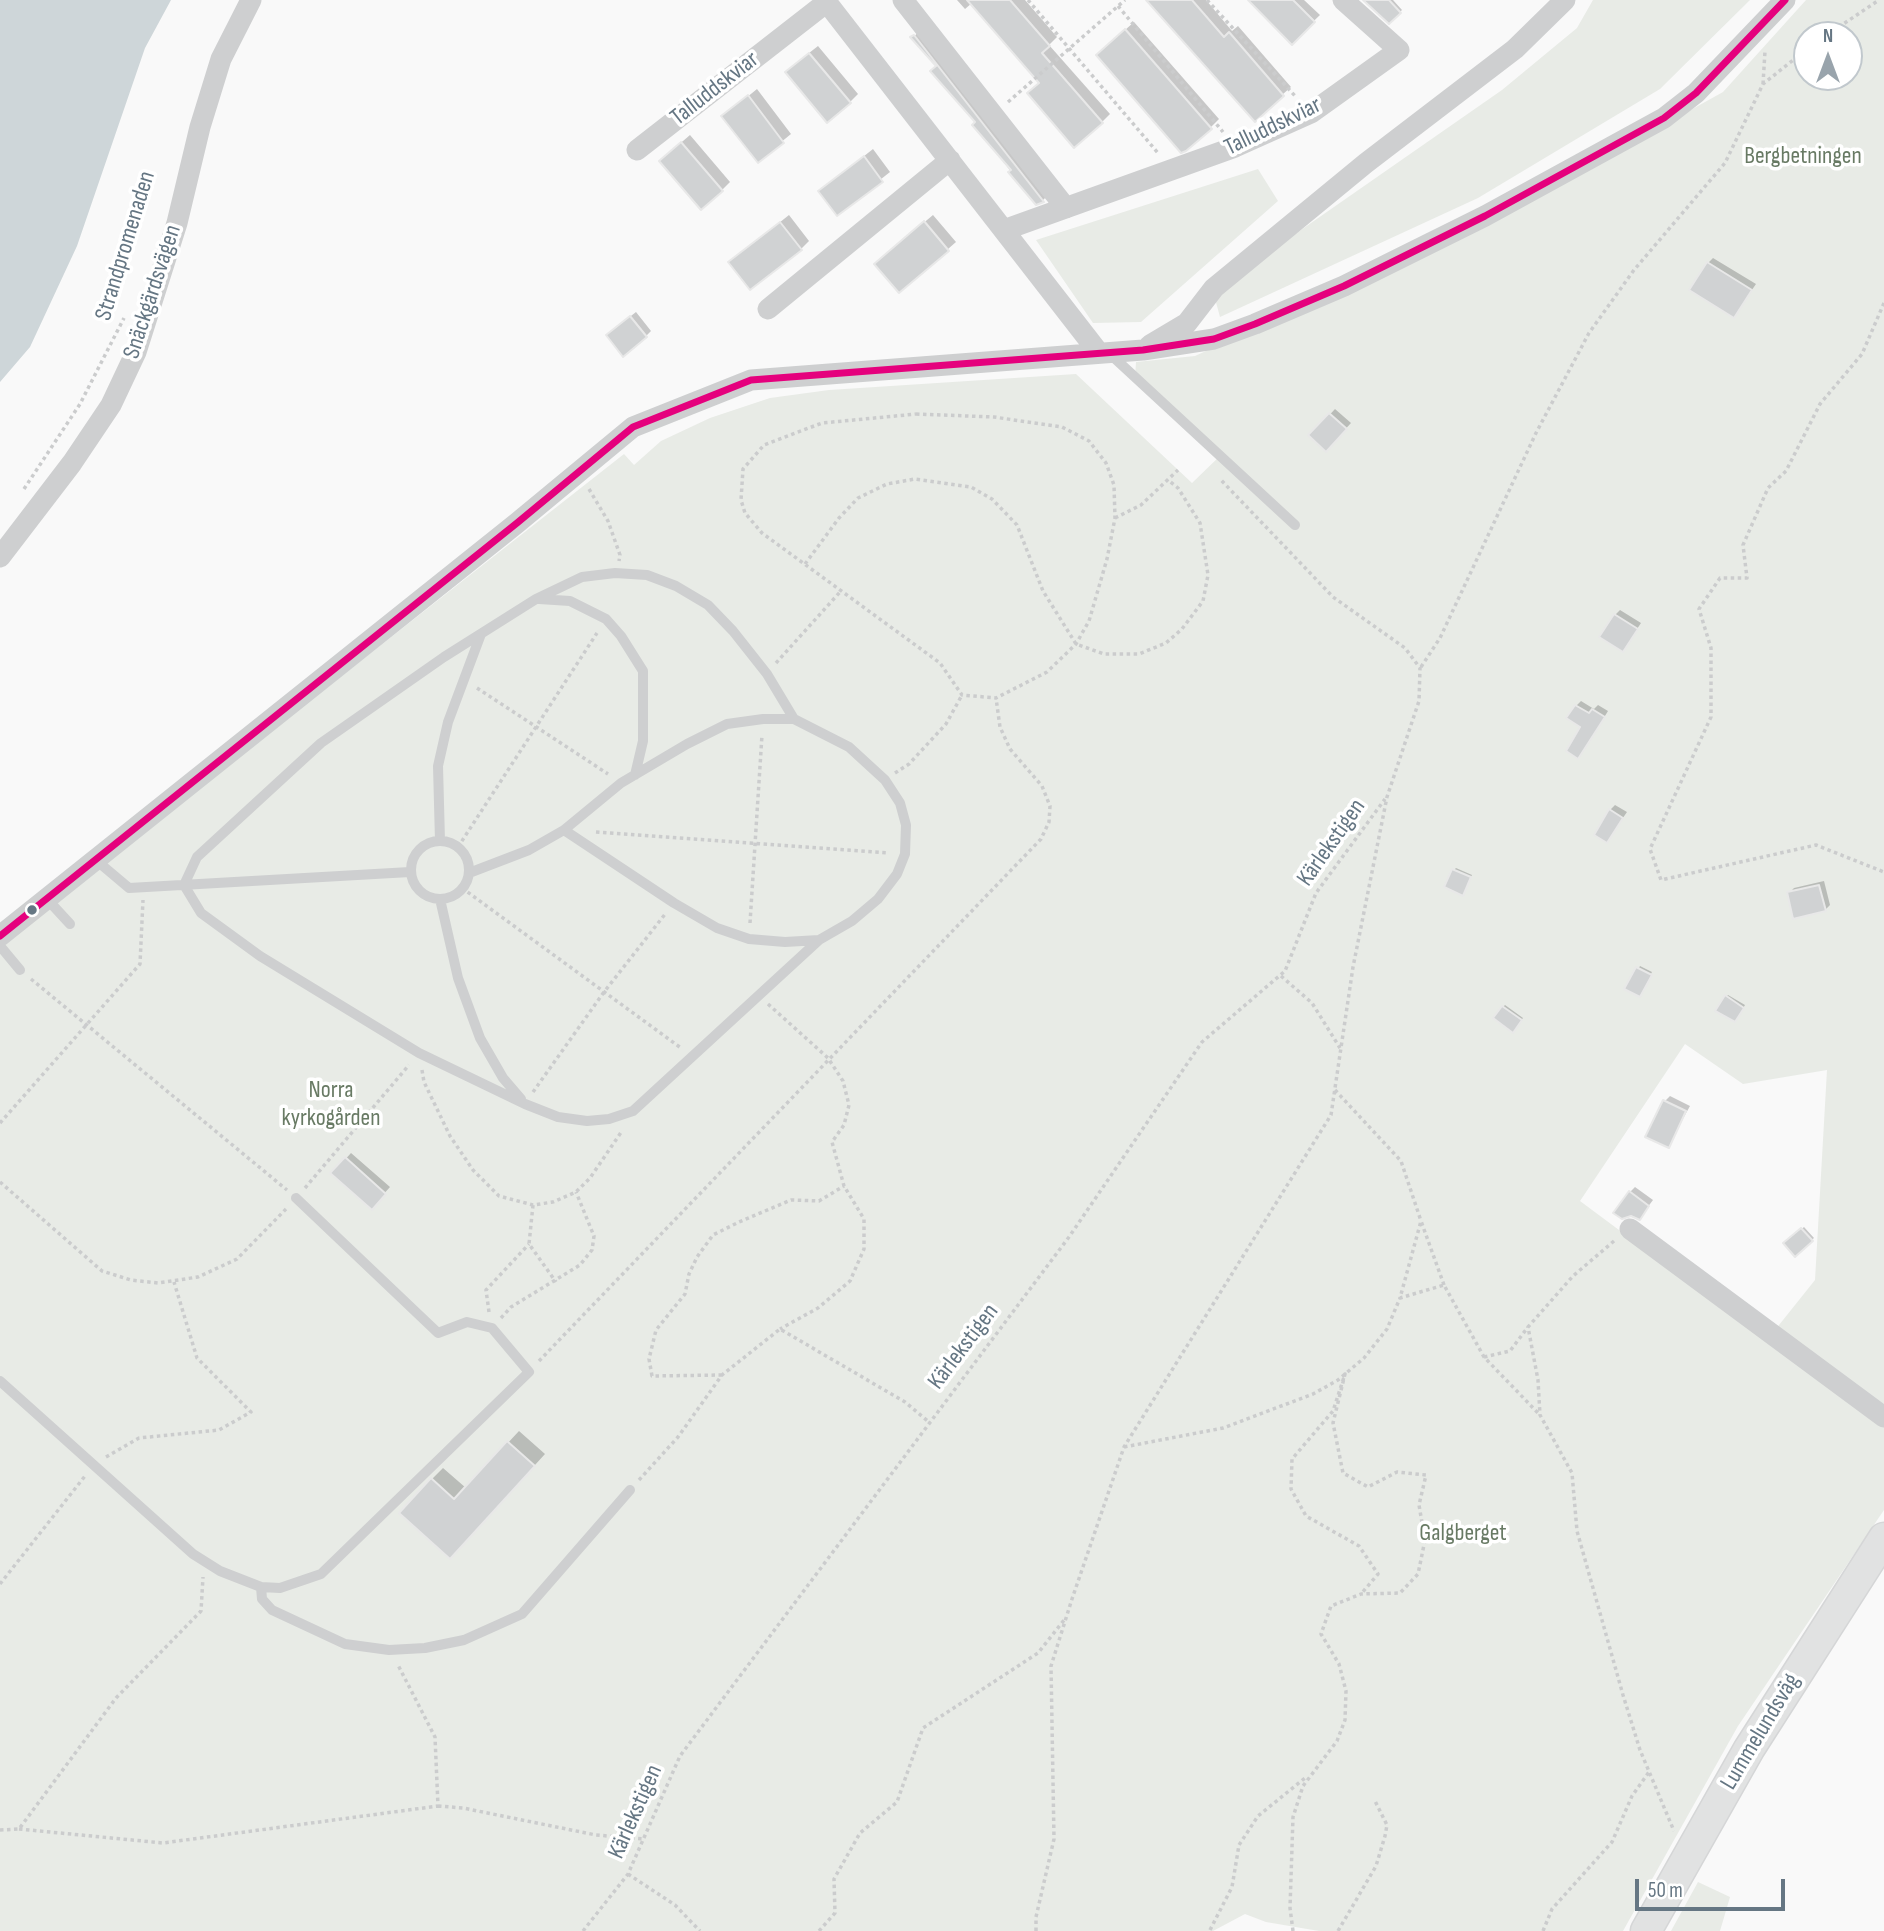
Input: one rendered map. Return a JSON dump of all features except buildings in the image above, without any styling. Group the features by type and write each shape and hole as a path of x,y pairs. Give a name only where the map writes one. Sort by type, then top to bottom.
{"main road":[{"name":"Lummelundsväg","path":"1646,1931 1749,1749 1884,1538"}],"street":[{"name":"Snäckgärdsvägen","path":"0,557 79,454 111,405 131,363 174,235 200,127 221,59 251,0"},
{"path":"903,0 1066,208"},
{"name":"Talluddskviar","path":"1004,230 1235,147 1311,113 1399,50 1343,0"},
{"path":"1143,350 1187,323 1214,288 1366,163 1515,48 1565,0"},
{"path":"0,936 97,861 633,427 751,380 1143,350 1214,339 1345,286 1485,216 1664,118 1696,93 1785,0"},
{"name":"Talluddskviar","path":"637,150 826,1 1004,230 1104,353"},
{"path":"768,309 950,160"},
{"path":"1630,1229 1884,1418"}],"lane":[{"path":"1104,353 1295,525"},
{"path":"184,885 197,858 320,743 536,599 582,577 615,573 647,575 676,586 708,606 733,631 767,674 794,719"},
{"path":"536,599 570,601 606,619 621,636 643,671 643,741 635,775"},
{"path":"440,841 438,766 448,722 481,634"},
{"path":"184,885 201,913 260,956 419,1053 525,1104 558,1117 586,1121 609,1119 633,1111 819,940 852,921 878,899 897,874 905,854 906,825 900,803 885,780 849,747 794,719 763,719 727,724 621,783 564,830 529,850 469,873"},
{"path":"564,830 674,903 718,928 749,939 819,940"},
{"path":"440,841 458,847 468,863 469,873 462,888 456,894 440,899 423,894 417,888 410,872 415,854 430,842 440,841"},
{"path":"97,861 128,888 410,872"},
{"path":"47,899 70,924"},
{"path":"440,899 458,978 480,1038 503,1078 525,1104"},
{"path":"0,946 20,970"},
{"path":"0,1381 193,1554 220,1571 261,1587 280,1588 320,1574 529,1372 492,1328 467,1322 438,1333 296,1198"},
{"path":"261,1587 262,1599 272,1610 345,1644 389,1650 425,1648 464,1640 522,1614 630,1490"}],"path":[{"path":"1028,0 1173,170"},
{"path":"993,115 1125,0"},
{"path":"1208,0 1311,113"},
{"path":"1848,21 1880,0"},
{"path":"1118,6 1235,147"},
{"path":"1036,1931 1036,1917 1054,1839 1051,1666 1124,1447 1331,1115 1353,967 1387,797 1419,701 1420,668 1440,638 1536,433 1589,333 1634,270 1725,163 1763,84 1793,60"},
{"path":"1884,303 1862,354 1820,404 1786,471 1768,488 1743,545 1747,578 1720,578 1699,609 1711,648 1711,717 1650,849 1661,880 1816,845 1884,872"},
{"name":"Strandpromenaden","path":"19,496 80,404 126,311"},
{"path":"957,414 1062,426 1089,441 1106,463 1114,485 1115,518 1107,559 1092,608 1076,644 1047,673 996,698 962,695 940,663 762,533 746,513 740,484 743,469 764,445 822,423 867,417 957,414"},
{"path":"1115,518 1141,505 1178,470"},
{"path":"1213,472 1333,597 1405,648 1420,668"},
{"path":"578,473 608,521 620,555 615,573"},
{"path":"806,564 839,518 858,498 887,484 915,479 971,487 992,499 1017,525 1043,591 1076,644 1104,654 1139,654 1166,643 1182,629 1203,601 1208,575 1200,523 1178,488 1168,480"},
{"path":"767,674 841,592"},
{"path":"458,847 538,728 606,619"},
{"path":"464,679 621,783"},
{"path":"885,780 909,764 946,724 962,695"},
{"path":"529,1372 1041,839 1049,822 1050,806 1042,786 1010,749 1000,727 996,698"},
{"path":"749,939 763,719"},
{"name":"Kärlekstigen","path":"583,1931 628,1874 680,1756 1069,1237 1202,1042 1285,971 1316,893 1387,797"},
{"path":"564,830 905,854"},
{"path":"0,1123 140,964 143,888"},
{"path":"462,888 692,1057"},
{"path":"525,1104 604,992 674,903"},
{"path":"20,970 296,1198"},
{"path":"1280,975 1312,1003 1341,1049"},
{"path":"630,1490 678,1437 722,1375 780,1329 818,1308 850,1281 864,1249 864,1219 844,1186 832,1142 844,1125 849,1105 848,1093 828,1058 759,995"},
{"path":"0,1182 102,1271 131,1280 158,1283 198,1277 237,1259 296,1198 419,1053"},
{"path":"419,1053 424,1082 450,1136 473,1170 499,1196 533,1205 553,1202 576,1192 615,1145 633,1111"},
{"path":"1335,1090 1401,1161 1444,1285 1484,1357 1540,1415 1572,1473 1577,1531 1623,1695 1649,1772 1675,1833"},
{"path":"722,1375 652,1376 649,1359 656,1330 685,1294 688,1274 697,1257 713,1235 739,1222 791,1200 819,1200 844,1186"},
{"path":"492,1328 511,1307 556,1282 580,1265 592,1251 593,1236 576,1192"},
{"path":"492,1328 486,1290 529,1244 533,1205"},
{"path":"1124,1447 1223,1428 1313,1394 1345,1374 1364,1358 1387,1329 1400,1298 1421,1221"},
{"path":"1484,1357 1510,1351 1573,1276 1630,1229"},
{"path":"529,1244 556,1282"},
{"path":"0,1584 93,1465 139,1438 219,1430 251,1412 197,1358 173,1281"},
{"path":"1400,1298 1444,1285"},
{"path":"1528,1327 1538,1381 1540,1415"},
{"path":"780,1329 905,1402 930,1423"},
{"path":"1345,1374 1333,1411 1292,1459 1291,1489 1306,1516 1359,1546 1378,1574 1361,1594"},
{"path":"1293,1931 1292,1829 1303,1786 1336,1741 1345,1720 1346,1691 1339,1664 1321,1634 1331,1606 1361,1594 1400,1593 1418,1574 1425,1540 1419,1506 1426,1475 1396,1472 1368,1487 1343,1473 1334,1423 1345,1374"},
{"path":"19,1829 116,1698 201,1611 204,1574"},
{"path":"819,1931 835,1913 834,1880 860,1833 897,1802 923,1728 1038,1653 1066,1617"},
{"path":"389,1650 435,1737 438,1806"},
{"path":"1544,1931 1552,1909 1612,1842 1632,1796 1649,1772"},
{"path":"1210,1931 1232,1888 1239,1845 1258,1816 1308,1777"},
{"path":"1338,1931 1376,1866 1385,1836 1387,1825 1374,1799"},
{"path":"0,1830 19,1829 163,1843 438,1806 463,1808 596,1835 644,1839"},
{"path":"628,1874 675,1905 700,1931"}],"green space":[{"path":"1593,0 1750,0 1660,89 1478,198 1220,317 1214,295 1232,278 1502,90 1577,28"},
{"path":"1806,0 1884,0 1884,1510 1738,1726 1623,1931 1319,1931 1266,1922 1245,1914 1213,1931 0,1931 0,949 124,847 624,454 634,465 661,441 710,418 770,398 829,390 1076,374 1192,483 1223,453 1135,378 1136,362 1195,356 1500,216 1723,92","holes":["1685,1044 1743,1084 1827,1070 1815,1280 1767,1340 1580,1201"]},
{"path":"1258,169 1278,201 1141,322 1093,323 1036,240"},
{"path":"1698,1882 1730,1897 1720,1931 1671,1931"}],"shaded area":[{"path":"0,0 171,0 145,48 77,246 30,347 0,382"}],"transit line":[{"path":"0,936 517,523 633,427 751,380 1143,350 1214,339 1255,324 1344,286 1485,216 1664,118 1696,93 1785,0"}],"park label":[{"name":"Bergbetningen","path":"1803,157"},
{"name":"Norra kyrkogården","path":"331,1105"},
{"name":"Galgberget","path":"1463,1534"}]}
